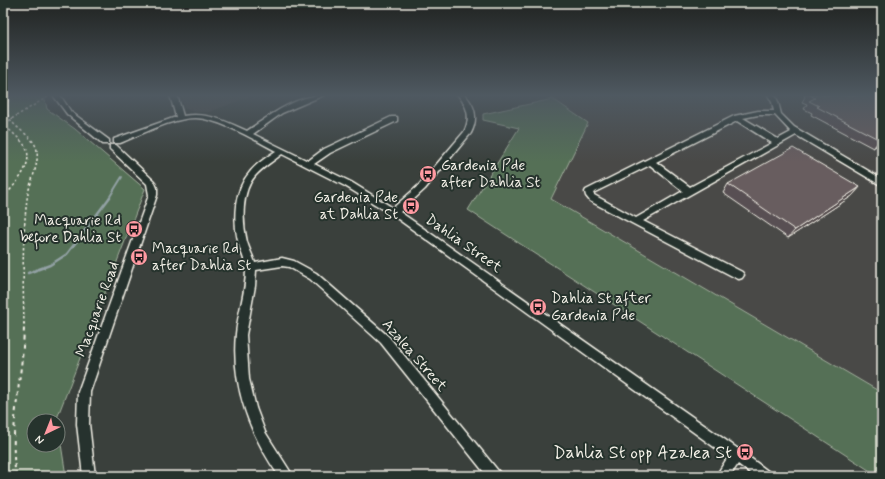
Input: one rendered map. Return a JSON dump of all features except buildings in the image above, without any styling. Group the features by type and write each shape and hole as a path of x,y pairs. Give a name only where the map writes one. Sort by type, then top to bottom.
{"street":[{"name":"Macquarie Road","path":"75,117 112,144 151,183 153,188 153,195 84,392 82,430 89,476"},
{"name":"Dahlia Street","path":"112,144 185,117"},
{"name":"Dahlia Street","path":"209,117 248,134 309,164 348,184 394,212 765,476"},
{"path":"248,134 272,117"},
{"path":"394,212 422,187 467,133 472,124 473,117"},
{"path":"780,117 795,133 882,183"},
{"path":"739,275 593,199 589,192 737,118 778,142"},
{"path":"309,164 327,151 394,119"},
{"path":"637,222 642,217 795,133"},
{"path":"282,151 253,174 246,183 243,194 240,230 242,243 251,266 251,287 244,315 241,361 252,416 264,442 287,476"},
{"path":"650,161 689,191"},
{"name":"Azalea Street","path":"251,266 274,263 290,264 313,276 385,340 495,476"},
{"path":"722,476 737,455"}],"path":[{"path":"11,117 12,121 35,144 37,152 36,167 30,182 23,237 24,333 16,418 14,463 16,476"},
{"path":"3,123 12,121 17,117"},
{"path":"3,123 25,145 28,158 24,172 3,198"}],"shaded area":[{"path":"580,117 882,117 882,393 551,199 588,123"}],"green space":[{"path":"3,117 59,117 75,129 145,189 59,413 26,413 26,453 62,453 66,476 3,476"},
{"path":"483,117 580,117 588,123 551,199 882,393 882,476 878,476 468,210 519,128 483,120"}],"waterway":[{"path":"109,198 122,177"},
{"path":"28,273 50,265 67,254 110,197"}],"place":[{"name":"Gardenia Pde after Dahlia St","path":"428,174"},
{"name":"Gardenia Pde at Dahlia St","path":"411,206"},
{"name":"Macquarie Rd before Dahlia St","path":"134,229"},
{"name":"Macquarie Rd after Dahlia St","path":"139,257"},
{"name":"Dahlia St after Gardenia Pde","path":"538,307"},
{"name":"Dahlia St opp Azalea St","path":"745,452"}]}
